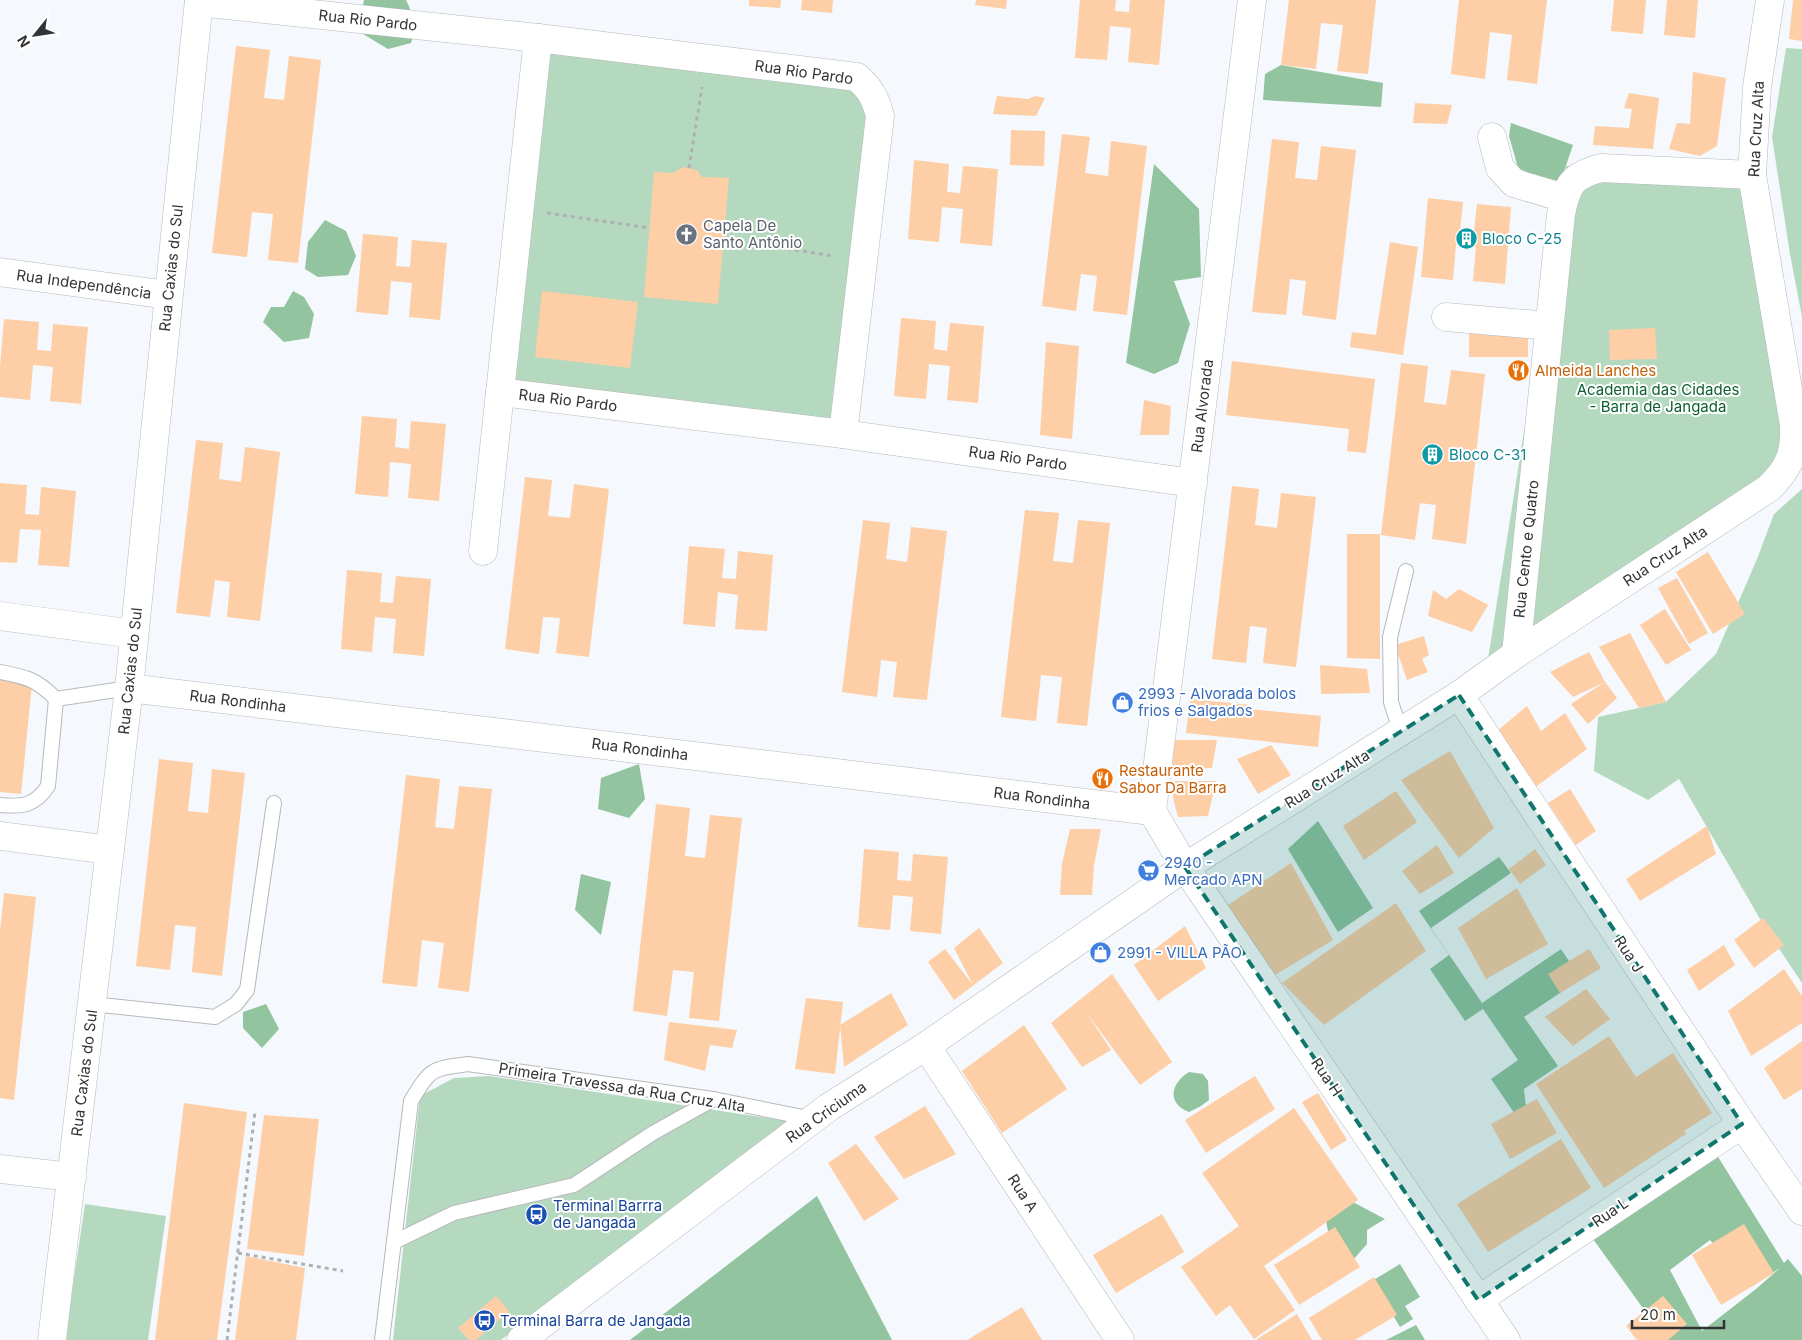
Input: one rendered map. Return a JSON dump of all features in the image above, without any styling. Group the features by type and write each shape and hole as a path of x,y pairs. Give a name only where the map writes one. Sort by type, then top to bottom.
{"street":[{"name":"Rua Alvorada","path":"1152,811 1252,0"},
{"name":"Rua Cruz Alta","path":"1141,897 1185,867 1459,695 1516,654 1770,488 1780,477 1789,462 1795,444 1794,425 1752,175 1757,87 1770,0"},
{"name":"Rua Rio Pardo","path":"199,1 538,38 856,77 869,89 880,116 843,434"},
{"name":"Rua Caxias do Sul","path":"52,1340 129,688 199,1"},
{"name":"Rua Rio Pardo","path":"484,551 538,38"},
{"path":"1492,138 1500,168 1514,183 1564,198"},
{"name":"Rua Cento e Quatro","path":"1516,654 1561,214 1564,198 1570,183 1583,173 1600,168 1752,175"},
{"name":"Rua Independência","path":"0,272 168,295"},
{"path":"1446,317 1550,326"},
{"name":"Rua Rio Pardo","path":"500,392 843,434 1192,483"},
{"path":"0,616 134,634"},
{"name":"Rua Rondinha","path":"129,688 1152,811"},
{"name":"Rua J","path":"1459,695 1742,1124 1802,1211"},
{"name":"Rua H","path":"1152,811 1185,867 1506,1340"},
{"path":"0,836 110,850"},
{"name":"Rua Criciuma","path":"521,1340 829,1107 926,1046 1141,897"},
{"name":"Rua A","path":"926,1046 1120,1340"},
{"name":"Rua L","path":"1478,1300 1742,1124"},
{"path":"0,1169 72,1177"}],"lane":[{"path":"1400,733 1391,702 1390,637 1406,571"},
{"path":"0,672 29,678 43,686 56,699"},
{"path":"56,699 129,688"},
{"path":"0,805 16,806 31,803 41,796 48,786 56,699"},
{"path":"92,1004 215,1018 236,1004 247,990 274,803"},
{"name":"Primeira Travessa da Rua Cruz Alta","path":"394,1242 411,1100 424,1079 431,1072 444,1067 468,1064 714,1099 813,1119"},
{"path":"382,1340 394,1242 454,1212 574,1185 653,1133 714,1099"}],"path":[{"path":"689,168 707,59"},
{"path":"520,209 650,228"},
{"path":"724,239 863,260"},
{"path":"227,1340 255,1112"},
{"path":"238,1253 343,1271"}],"highlighted area":[{"path":"1459,695 1742,1124 1478,1300 1185,867"}],"green space":[{"path":"364,0 406,0 413,22 411,43 388,49 358,31"},
{"path":"538,38 869,89 843,434 500,392"},
{"path":"1786,48 1802,49 1802,317 1772,137"},
{"path":"1281,65 1383,83 1381,107 1263,100 1265,74"},
{"path":"1511,123 1573,145 1559,186 1518,168 1509,136"},
{"path":"1154,164 1199,209 1201,277 1174,281 1190,324 1178,363 1154,374 1126,363"},
{"name":"Academia das Cidades - Barra de Jangada","path":"1566,166 1749,177 1791,422 1779,472 1488,659"},
{"path":"325,220 346,231 356,256 348,275 318,277 305,269 308,242"},
{"path":"293,291 304,297 314,314 309,338 284,342 263,322 271,307 284,307"},
{"path":"1802,489 1802,983 1767,931 1679,779 1648,800 1594,771 1598,717 1666,702 1716,654 1757,559 1774,514"},
{"path":"639,764 645,799 629,818 598,809 601,778"},
{"path":"1318,821 1373,908 1338,932 1288,849"},
{"path":"1499,857 1511,873 1431,928 1482,1003 1561,949 1581,979 1524,1017 1558,1066 1524,1089 1526,1108 1519,1120 1491,1079 1518,1060 1483,1009 1465,1021 1430,969 1449,955 1419,911"},
{"path":"581,874 611,882 601,935 575,910"},
{"path":"266,1004 279,1029 262,1048 243,1028 243,1012"},
{"path":"1189,1072 1203,1074 1208,1081 1209,1100 1189,1112 1177,1104 1174,1093 1178,1082"},
{"name":"Terminal Barrra de Jangada","path":"489,1076 787,1121 754,1150 501,1340 393,1340 420,1096 454,1078"},
{"path":"1715,1152 1784,1263 1788,1259 1802,1276 1802,1340 1666,1340 1593,1239","holes":["1710,1240 1751,1287 1780,1268 1702,1331 1670,1270"]},
{"path":"817,1196 892,1340 630,1340"},
{"path":"1351,1201 1385,1219 1367,1230 1367,1244 1352,1261 1330,1242 1325,1215"},
{"path":"85,1204 166,1216 148,1340 65,1340"},
{"path":"1400,1264 1420,1297 1405,1306 1413,1319 1400,1327 1372,1281"},
{"path":"1416,1325 1425,1340 1386,1340"}],"building":[{"path":"749,0 781,0 780,8 749,6"},
{"path":"802,0 833,0 832,13 801,10"},
{"path":"976,0 1007,0 1006,9 975,5"},
{"path":"1080,0 1116,0 1115,11 1129,12 1130,0 1165,0 1159,65 1128,62 1131,28 1110,26 1107,60 1075,58"},
{"path":"1289,0 1376,0 1368,74 1337,71 1343,25 1321,23 1316,69 1281,65"},
{"path":"1459,0 1547,0 1537,84 1507,80 1512,35 1490,32 1485,79 1451,74"},
{"path":"1614,0 1646,0 1643,34 1611,31"},
{"path":"1667,0 1698,0 1695,38 1664,35"},
{"path":"1793,0 1802,0 1802,41 1789,39"},
{"path":"236,46 270,50 264,98 284,100 289,56 321,60 298,263 268,260 273,214 252,212 247,257 212,253"},
{"path":"1693,72 1726,78 1717,146 1700,156 1669,149 1677,123 1690,124"},
{"path":"1629,93 1659,98 1653,149 1593,145 1595,126 1629,128 1632,109 1624,108"},
{"path":"997,96 1028,99 1035,96 1045,98 1036,116 993,114"},
{"path":"1415,103 1452,105 1447,124 1413,123"},
{"path":"1011,130 1045,131 1044,166 1010,165"},
{"path":"1062,134 1090,137 1085,173 1108,176 1111,141 1147,146 1127,315 1093,311 1097,276 1081,274 1076,311 1042,306"},
{"path":"1272,139 1299,142 1295,178 1317,180 1321,146 1356,150 1336,320 1302,315 1306,281 1290,279 1286,315 1252,312"},
{"path":"914,160 949,164 947,192 960,193 963,166 998,169 992,246 960,243 963,209 942,207 939,242 908,239"},
{"name":"Capela De Santo Antônio","path":"683,167 697,170 702,177 729,178 718,304 644,297 654,172 673,173"},
{"name":"Bloco C-25","path":"1428,198 1463,202 1460,230 1474,231 1477,204 1511,207 1505,284 1473,281 1476,247 1456,245 1453,280 1421,277"},
{"path":"363,234 398,237 396,266 410,267 412,240 447,243 440,320 409,317 412,283 391,281 388,315 356,312"},
{"path":"1390,242 1418,247 1403,355 1350,347 1352,332 1376,335"},
{"path":"542,291 638,302 630,368 535,357"},
{"path":"901,318 936,321 934,349 947,351 950,323 984,326 978,403 947,400 950,366 929,364 926,399 894,396"},
{"path":"4,319 39,322 37,350 51,351 53,324 88,327 81,404 50,401 53,367 33,365 30,400 0,397 0,366"},
{"path":"1655,328 1657,359 1610,360 1609,330"},
{"path":"1469,330 1528,330 1528,357 1469,357"},
{"path":"1046,342 1079,346 1072,439 1040,435"},
{"path":"1232,361 1375,379 1366,453 1347,451 1349,429 1226,415"},
{"name":"Bloco C-31","path":"1401,363 1428,366 1424,402 1446,405 1451,370 1485,374 1466,544 1432,539 1436,505 1420,503 1415,540 1381,535"},
{"path":"1144,400 1171,406 1169,435 1140,435"},
{"path":"362,416 397,419 395,447 409,449 411,421 446,424 439,501 408,498 411,464 390,462 388,497 355,494"},
{"path":"196,440 223,443 219,479 241,482 245,447 280,452 260,621 227,617 230,582 215,580 210,617 176,613"},
{"path":"525,477 552,480 548,516 570,518 574,484 609,489 589,657 556,653 560,618 543,617 539,654 505,649"},
{"path":"0,483 27,485 25,514 39,515 41,487 76,491 69,567 38,565 41,530 20,529 17,563 0,562"},
{"path":"1232,486 1259,489 1255,525 1277,528 1281,493 1316,497 1296,667 1263,663 1267,628 1250,626 1246,663 1212,659"},
{"path":"1025,510 1059,513 1053,561 1073,563 1078,520 1110,523 1087,726 1057,723 1062,677 1041,675 1036,721 1001,717"},
{"path":"863,520 890,523 886,559 907,562 911,527 947,531 927,700 893,697 897,662 881,660 877,697 842,692"},
{"path":"1347,534 1380,534 1380,659 1347,658"},
{"path":"689,546 725,549 722,578 736,579 738,551 773,555 767,631 735,629 738,595 718,592 715,627 683,624"},
{"path":"1708,552 1745,614 1713,634 1676,572"},
{"path":"347,570 382,573 380,602 393,603 396,576 431,579 424,656 393,653 396,619 375,617 372,652 341,649"},
{"path":"1677,578 1708,633 1689,644 1658,588"},
{"path":"1459,589 1488,605 1472,632 1428,616 1433,590 1446,599"},
{"path":"1665,609 1691,650 1666,665 1640,625"},
{"path":"1630,633 1666,702 1639,708 1599,647"},
{"path":"1424,636 1429,655 1422,659 1428,672 1407,680 1395,645"},
{"path":"1589,652 1605,682 1573,697 1550,672"},
{"path":"1320,665 1367,669 1370,693 1321,694"},
{"path":"0,680 32,684 21,794 0,792"},
{"path":"1605,682 1617,698 1588,724 1571,704"},
{"path":"1190,699 1250,705 1249,709 1321,716 1318,747 1186,733"},
{"path":"1527,706 1541,731 1565,713 1587,749 1534,788 1496,732"},
{"path":"1175,740 1217,740 1212,768 1172,768"},
{"path":"1271,745 1291,775 1258,794 1237,759"},
{"path":"1450,751 1494,828 1459,858 1401,780"},
{"path":"159,759 193,763 188,811 208,813 212,769 245,773 222,976 192,972 196,927 175,925 170,970 136,966"},
{"path":"406,775 440,779 435,827 454,829 459,786 492,789 469,992 438,988 444,943 422,940 417,987 382,983"},
{"path":"1172,781 1216,781 1208,816 1178,817 1173,798"},
{"path":"1570,789 1596,831 1576,845 1548,803"},
{"path":"1396,791 1417,822 1364,860 1343,826"},
{"path":"656,804 690,808 685,856 705,858 710,815 742,818 719,1021 689,1018 694,972 673,970 667,1016 633,1011"},
{"path":"1707,826 1716,854 1640,901 1626,879"},
{"path":"1070,829 1101,829 1094,865 1092,895 1060,895 1062,864"},
{"path":"1437,845 1454,873 1420,894 1402,871"},
{"path":"864,849 899,852 897,880 911,881 913,854 948,857 941,934 910,931 913,897 893,895 890,930 858,927"},
{"path":"1535,849 1546,865 1520,884 1509,869"},
{"path":"1291,863 1333,940 1270,978 1225,907"},
{"path":"1517,888 1548,944 1486,979 1458,928"},
{"path":"4,893 36,897 14,1100 0,1098 0,931"},
{"path":"1396,903 1426,951 1324,1025 1282,983"},
{"path":"1763,918 1784,945 1754,968 1734,940"},
{"path":"1185,926 1206,968 1158,1001 1134,965"},
{"path":"979,928 1003,963 954,1000 928,962 945,949 973,985 954,948"},
{"path":"1724,945 1735,965 1699,991 1687,970"},
{"path":"1589,949 1601,968 1560,993 1548,974"},
{"path":"1784,969 1802,996 1802,1023 1751,1056 1728,1011"},
{"path":"1112,974 1172,1062 1140,1085 1086,1012 1111,1050 1082,1067 1051,1023"},
{"path":"1586,989 1610,1019 1573,1046 1545,1017"},
{"path":"891,993 908,1025 844,1067 840,1025"},
{"path":"806,998 843,1002 835,1074 795,1069"},
{"path":"669,1022 737,1030 732,1048 710,1045 705,1071 664,1060"},
{"path":"1024,1025 1067,1089 1002,1133 962,1071"},
{"path":"1609,1036 1636,1077 1673,1053 1712,1113 1684,1131 1686,1134 1604,1188 1536,1084"},
{"path":"1802,1041 1802,1089 1784,1100 1764,1068"},
{"path":"1255,1076 1275,1109 1206,1153 1185,1120"},
{"path":"1318,1093 1347,1140 1331,1150 1302,1102"},
{"path":"1537,1099 1557,1133 1510,1159 1491,1124"},
{"path":"184,1103 247,1112 217,1340 155,1340"},
{"path":"925,1106 956,1154 904,1179 874,1137"},
{"path":"1294,1108 1358,1200 1264,1266 1295,1310 1254,1339 1230,1305 1216,1316 1181,1267 1239,1226 1202,1173"},
{"path":"264,1115 319,1119 304,1256 247,1249"},
{"path":"1561,1139 1591,1188 1488,1252 1457,1204"},
{"path":"856,1144 899,1199 864,1221 828,1163"},
{"path":"1162,1214 1184,1252 1116,1293 1093,1255"},
{"path":"1744,1224 1774,1273 1721,1305 1692,1255"},
{"path":"1335,1227 1360,1267 1299,1305 1274,1265"},
{"path":"246,1256 305,1268 296,1340 235,1340"},
{"path":"1374,1277 1397,1315 1355,1340 1322,1340 1309,1318"},
{"name":"Terminal Barra de Jangada","path":"496,1296 509,1311 476,1340 469,1340 458,1328"},
{"path":"1663,1296 1687,1324 1668,1340 1637,1340 1626,1326"},
{"path":"1022,1307 1042,1340 967,1340"},
{"path":"1297,1314 1312,1340 1257,1340 1257,1339"}],"place":[{"name":"Capela De Santo Antônio","path":"687,234"},
{"name":"Bloco C-25","path":"1466,238"},
{"name":"Almeida Lanches","path":"1519,370"},
{"name":"Bloco C-31","path":"1433,454"},
{"name":"2993 - Alvorada bolos frios e Salgados","path":"1122,702"},
{"name":"Restaurante Sabor Da Barra","path":"1103,779"},
{"name":"2940 - Mercado APN","path":"1148,871"},
{"name":"2991 - VILLA PÃO","path":"1101,952"},
{"name":"Terminal Barrra de Jangada","path":"537,1214"},
{"name":"Terminal Barra de Jangada","path":"484,1320"}]}
